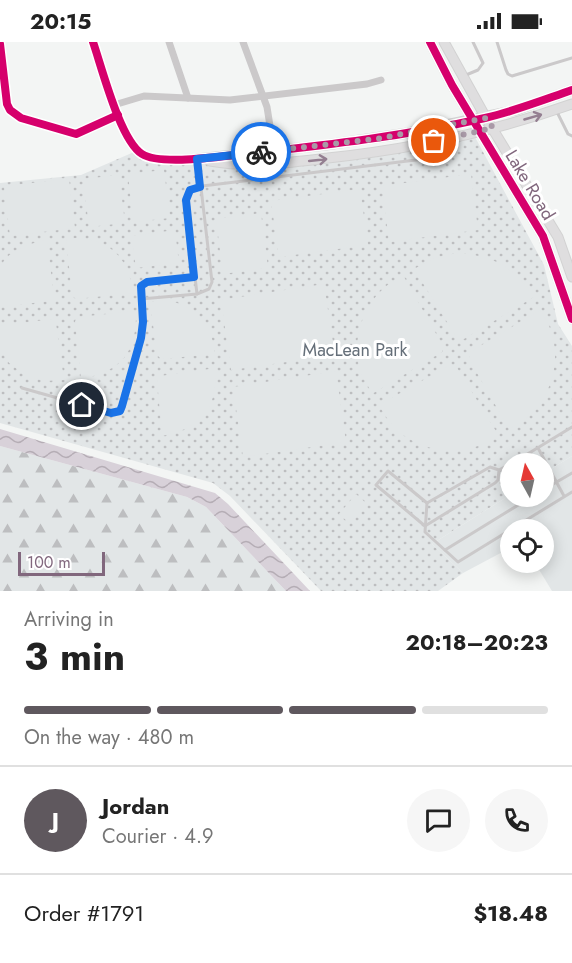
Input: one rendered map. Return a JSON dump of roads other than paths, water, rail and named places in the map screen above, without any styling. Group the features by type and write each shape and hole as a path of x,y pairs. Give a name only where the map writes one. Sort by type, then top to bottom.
{"street":[{"path":"93,42 114,105 132,144 142,154 155,159 197,159 376,139 486,118 572,90"},
{"path":"169,42 188,98"},
{"path":"243,42 264,96 276,164"},
{"name":"Lake Road","path":"430,42 440,64 545,241 572,320"},
{"name":"Lake Road","path":"444,42 486,118 558,237 570,263 572,277"},
{"path":"0,44 7,104 10,110 21,118 76,134 92,129 118,115"},
{"path":"114,105 144,96 230,100 367,84 381,80"},
{"path":"552,97 556,110"},
{"path":"197,159 234,165 276,164 358,155 493,128 572,104"}],"lane":[{"path":"463,76 483,67 483,60 473,42"},
{"path":"496,42 506,70 512,75 572,58"},
{"path":"556,110 568,134 572,136"},
{"path":"197,294 186,200 190,190 424,159 422,144"},
{"path":"141,299 197,294 206,292 212,285 197,159"},
{"path":"545,241 558,237"},
{"path":"22,388 111,413 120,411 141,338 143,322 140,290 144,283 194,277"},
{"path":"529,453 572,427"},
{"path":"537,448 564,496"},
{"path":"425,526 495,483 498,480 499,470 490,467 427,503"},
{"path":"425,526 376,485 388,471 427,503"},
{"path":"556,482 572,473"},
{"path":"527,519 572,492"},
{"path":"427,503 425,532 458,562 500,536"},
{"path":"445,550 514,507"}],"water":[{"path":"0,429 215,493 310,591 286,591 206,507 187,497 0,446"}],"park label":[{"name":"MacLean Park","path":"355,350"}]}
